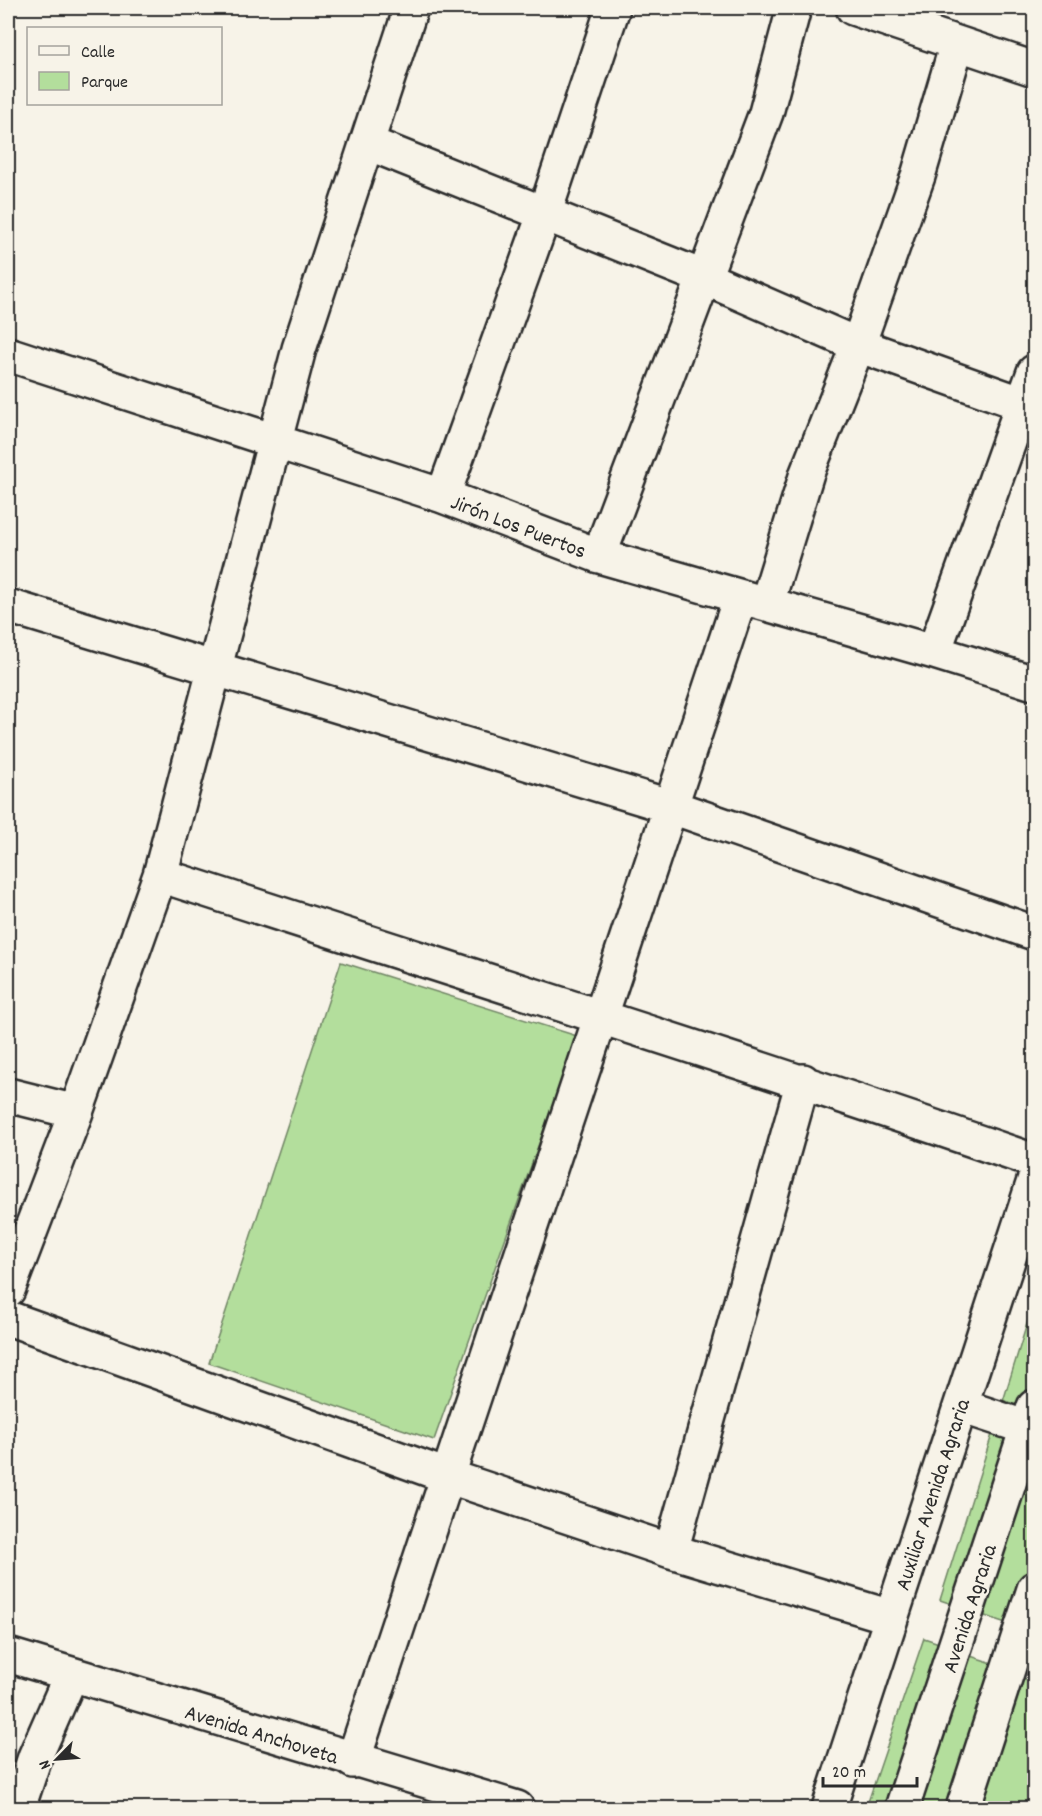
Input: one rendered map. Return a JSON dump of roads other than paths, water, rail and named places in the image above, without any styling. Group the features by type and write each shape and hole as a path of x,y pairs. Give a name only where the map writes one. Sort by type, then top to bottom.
{"street":[{"path":"8,1290 76,1112 160,875 299,349 411,8"},
{"path":"443,496 544,215 614,8"},
{"path":"599,556 765,113 794,8"},
{"path":"853,8 1035,69"},
{"path":"353,1761 672,807 858,345 918,176 957,44"},
{"path":"368,143 705,278 858,345 1028,405"},
{"name":"Jirón Los Puertos","path":"8,354 443,496 599,556 1035,683"},
{"path":"934,652 1028,405 1035,372"},
{"path":"8,606 672,807 1035,933"},
{"path":"160,875 601,1019 802,1081 1035,1161"},
{"path":"671,1551 802,1081"},
{"path":"8,1095 76,1112"},
{"name":"Auxiliar Avenida Agraria","path":"829,1809 1035,1180"},
{"path":"8,1318 447,1476 671,1551 891,1617"},
{"path":"961,1406 1032,1422"},
{"name":"Avenida Agraria","path":"902,1809 1032,1422"},
{"path":"963,1809 1035,1589"},
{"name":"Avenida Anchoveta","path":"8,1655 517,1809"},
{"path":"18,1809 35,1757 71,1675"}]}
